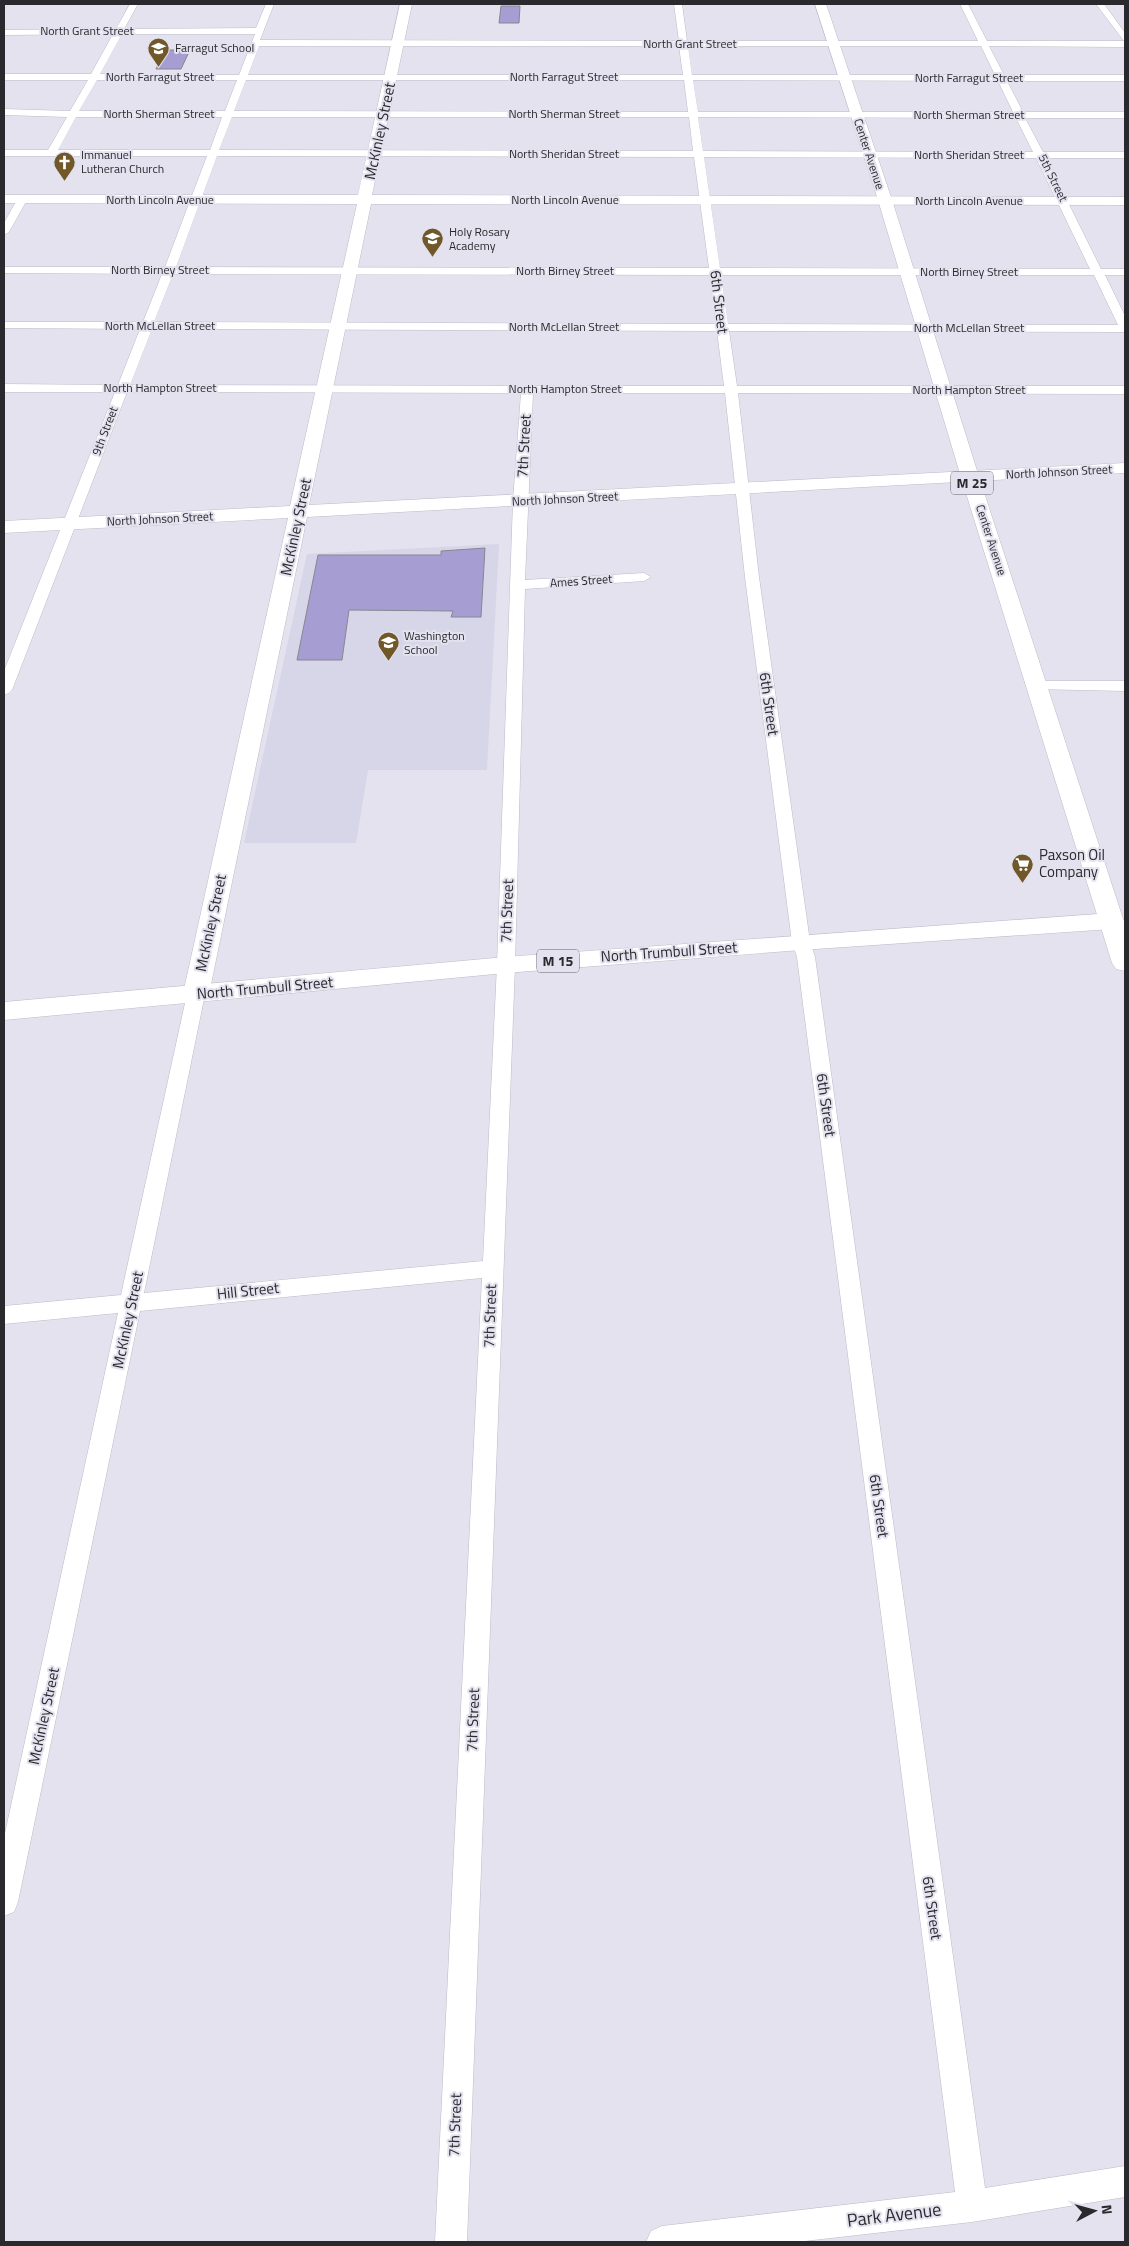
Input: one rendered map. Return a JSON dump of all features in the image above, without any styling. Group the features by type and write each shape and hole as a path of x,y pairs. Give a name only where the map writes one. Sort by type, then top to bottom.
{"main road":[{"name":"McKinley Street","path":"196,994 300,512 406,4"},
{"name":"Center Avenue","path":"820,4 885,200 970,477 1038,686 1119,921 1125,963"},
{"name":"North Lincoln Avenue","path":"4,200 1125,201"},
{"name":"North Johnson Street","path":"4,527 1125,468"},
{"name":"North Trumbull Street","path":"4,1011 506,965 801,942 1119,921"}],"street":[{"path":"51,154 134,4"},
{"name":"9th Street","path":"4,690 169,270 270,4"},
{"name":"6th Street","path":"678,4 731,389 741,489 801,942 807,967 972,2206"},
{"name":"5th Street","path":"964,4 1064,200 1125,328"},
{"path":"1100,4 1125,39"},
{"name":"North Grant Street","path":"4,32 260,31"},
{"name":"North Grant Street","path":"255,43 1125,44"},
{"name":"North Farragut Street","path":"4,77 1125,78"},
{"name":"North Sherman Street","path":"4,112 73,114 1125,115"},
{"name":"North Sheridan Street","path":"4,154 1125,155"},
{"path":"4,232 22,200"},
{"name":"North Birney Street","path":"4,270 1125,272"},
{"name":"North McLellan Street","path":"4,325 1125,328"},
{"name":"North Hampton Street","path":"4,388 1125,390"},
{"name":"7th Street","path":"450,2242 506,965 520,501 527,389"},
{"name":"Ames Street","path":"518,585 644,577"},
{"path":"1038,686 1125,686"},
{"name":"McKinley Street","path":"4,1902 196,994"},
{"name":"Hill Street","path":"4,1316 132,1302 492,1269"},
{"name":"Park Avenue","path":"662,2242 972,2206 1125,2182"}],"shaded area":[{"name":"Washington School","path":"499,544 487,770 368,770 356,843 244,843 307,554"}],"building":[{"path":"501,6 520,6 519,23 499,23"},
{"path":"165,50 190,50 181,69 156,69"},
{"name":"Washington School","path":"485,548 481,617 451,617 453,611 349,610 342,660 297,660 318,555 441,555 441,551"}],"place":[{"name":"Farragut School","path":"159,67"},
{"name":"Immanuel Lutheran Church","path":"65,181"},
{"name":"Holy Rosary Academy","path":"433,258"},
{"name":"Washington School","path":"388,662"},
{"name":"Paxson Oil Company","path":"1023,883"}]}
